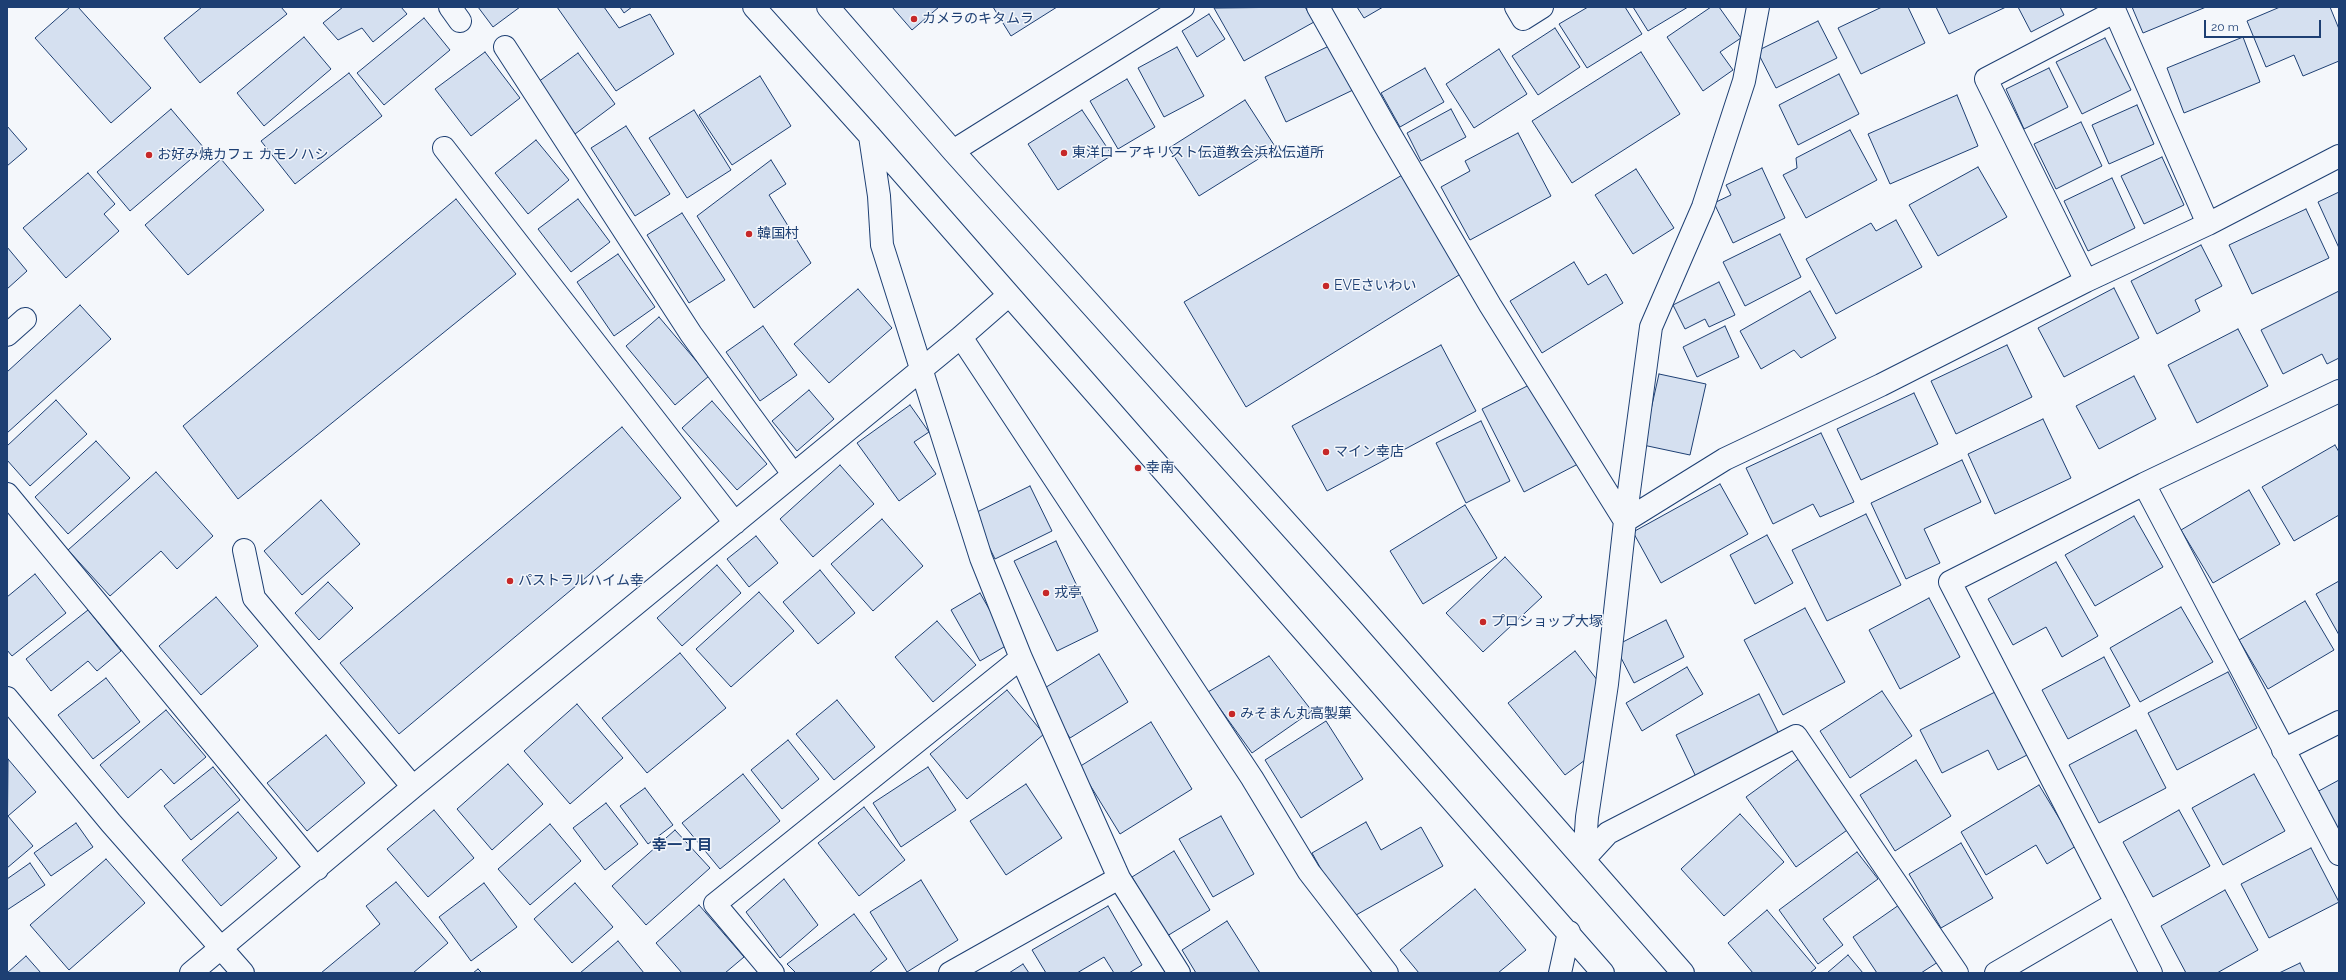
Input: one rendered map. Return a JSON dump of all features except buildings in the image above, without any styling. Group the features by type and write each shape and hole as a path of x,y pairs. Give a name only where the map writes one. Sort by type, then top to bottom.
{"street":[{"path":"754,7 870,136 1569,932 1603,973"},
{"path":"828,7 953,151 1150,368 1584,859 1682,973"},
{"path":"953,151 1183,7"},
{"path":"1318,7 1384,124 1490,305 1625,521"},
{"path":"1516,7 1523,19 1542,7"},
{"path":"1584,859 1587,817 1607,684 1625,521 1651,327 1703,207 1744,82 1758,7"},
{"path":"2086,281 1986,79 2114,10 2208,224"},
{"path":"504,47 691,334 793,474"},
{"path":"870,136 879,196 882,245 981,558 1021,658 1119,878 1179,973"},
{"path":"444,148 735,523"},
{"path":"1625,521 1725,459 1902,374 2086,281 2208,224 2339,156"},
{"path":"191,973 317,869 413,787 961,337 1009,295"},
{"path":"7,334 25,319"},
{"path":"961,337 1252,778 1309,872 1387,973"},
{"path":"2152,973 1950,582 2144,484 2339,391"},
{"path":"2144,484 2282,750 2339,854"},
{"path":"7,494 317,869"},
{"path":"244,550 254,598 413,787"},
{"path":"773,973 715,904 1021,658"},
{"path":"7,698 106,817 243,973"},
{"path":"2282,750 2339,722"},
{"path":"1584,859 1608,833 1796,736 1957,973"},
{"path":"950,973 1119,878"},
{"path":"1996,973 2116,903"},
{"path":"1560,973 1569,932"}],"place":[{"name":"カメラのキタムラ","path":"914,19"},
{"name":"東洋ローアキリスト伝道教会浜松伝道所","path":"1064,153"},
{"name":"お好み焼カフェ カモノハシ","path":"149,155"},
{"name":"韓国村","path":"749,234"},
{"name":"EVEさいわい","path":"1326,286"},
{"name":"マイン幸店","path":"1326,452"},
{"name":"幸南","path":"1138,468"},
{"name":"パストラルハイム幸","path":"510,581"},
{"name":"戎亭","path":"1046,593"},
{"name":"プロショップ大塚","path":"1483,622"},
{"name":"みそまん丸高製菓","path":"1232,714"}],"district":[{"name":"幸一丁目","path":"682,845"}]}
